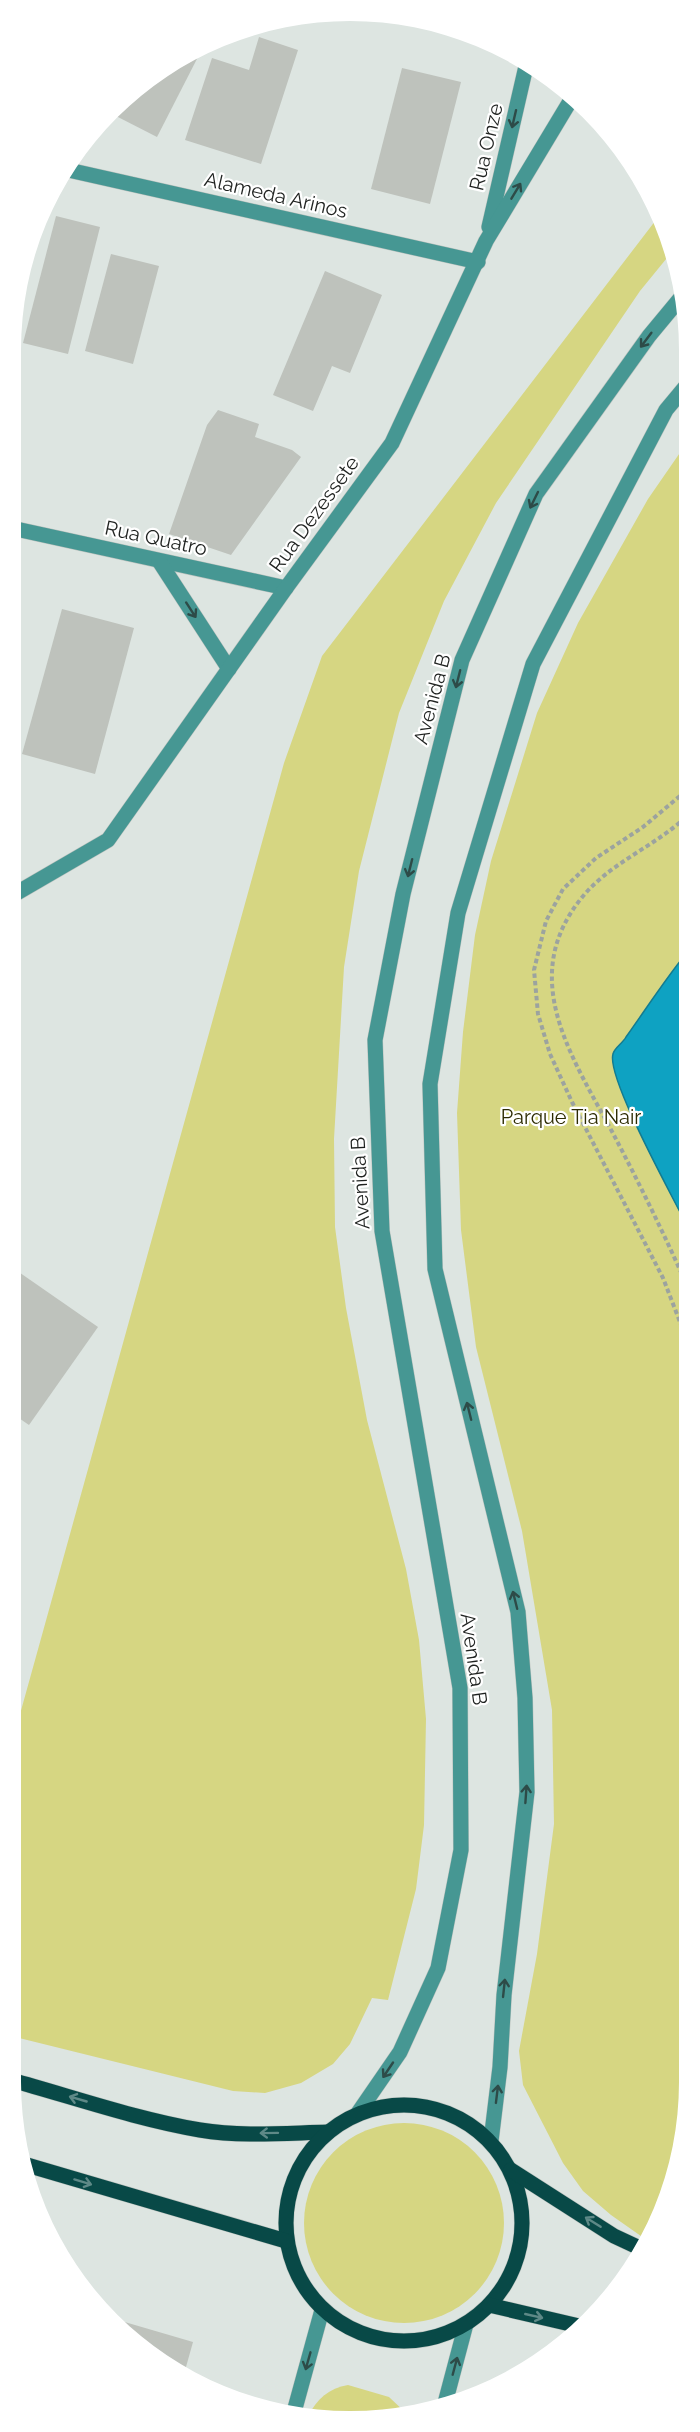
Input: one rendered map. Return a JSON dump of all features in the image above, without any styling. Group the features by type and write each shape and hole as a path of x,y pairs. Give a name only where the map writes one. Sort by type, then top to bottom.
{"main road":[{"path":"21,2083 144,2117 202,2130 261,2134 328,2132"},
{"path":"393,2104 429,2106 463,2119 491,2140 511,2170 522,2205 522,2241 511,2276 489,2305 466,2324 430,2339 392,2342 355,2332 322,2310 302,2285 286,2241 285,2222 291,2188 305,2157 328,2132 358,2113 393,2104"},
{"path":"32,2166 286,2241"},
{"path":"511,2170 614,2236 635,2246"},
{"path":"489,2305 572,2324"}],"street":[{"name":"Rua Onze","path":"486,241 525,71"},
{"name":"Rua Dezessete","path":"21,891 108,840 286,588 392,443 486,241 568,104"},
{"name":"Alameda Arinos","path":"73,171 478,262"},
{"name":"Avenida B","path":"358,2113 400,2052 438,1968 461,1850 460,1688 382,1232 375,1040 403,894 462,660 536,494 649,336 676,304"},
{"path":"491,2140 500,2067 504,1995 527,1791 525,1698 518,1612 435,1269 430,1084 458,913 533,664 666,411 679,396"},
{"name":"Rua Quatro","path":"21,530 286,588"},
{"path":"159,561 229,669"},
{"path":"296,2406 322,2310"},
{"path":"447,2397 466,2324"}],"path":[{"path":"679,797 643,827 596,858 562,890 546,921 534,970 538,1014 550,1054 572,1102 663,1278 679,1319"},
{"path":"679,822 586,893 560,933 554,956 552,990 558,1024 582,1078 617,1141 679,1269"}],"green space":[{"path":"654,223 666,259 640,291 496,503 444,601 399,713 359,871 344,967 334,1139 335,1227 346,1308 367,1420 406,1569 419,1640 426,1719 424,1825 416,1889 388,2000 372,1998 350,2044 333,2064 301,2083 265,2093 233,2091 21,2038 21,1711 284,763 322,656"},
{"name":"Parque Tia Nair","path":"679,454 679,2082 676,2125 668,2167 662,2188 641,2236 583,2191 563,2163 523,2085 519,2051 537,1954 554,1824 552,1710 522,1531 476,1347 461,1230 457,1113 463,1032 475,935 491,861 537,713 578,623 648,499"},
{"path":"394,2123 414,2123 442,2130 475,2152 497,2185 504,2213 504,2233 497,2261 475,2294 442,2316 414,2323 394,2323 366,2316 348,2306 327,2287 308,2252 304,2233 304,2213 311,2185 321,2167 340,2146 375,2127"},
{"path":"348,2385 389,2397 400,2407 350,2411 312,2409 324,2395"}],"water":[{"path":"679,963 679,1210 629,1110 619,1086 613,1054"}],"building":[{"path":"259,37 298,50 261,164 185,140 212,58 249,70"},
{"path":"197,59 157,137 117,117 167,76"},
{"path":"402,68 461,82 430,204 371,189"},
{"path":"56,216 100,227 68,354 23,343"},
{"path":"111,254 159,266 133,364 85,351"},
{"path":"325,271 382,295 350,373 332,366 313,411 273,395"},
{"path":"218,410 259,424 255,437 292,450 301,457 231,555 169,534 207,425"},
{"path":"62,609 134,628 95,774 22,754"},
{"path":"21,1274 98,1327 29,1425 21,1420"},
{"path":"125,2322 193,2342 186,2367 167,2356"}]}
